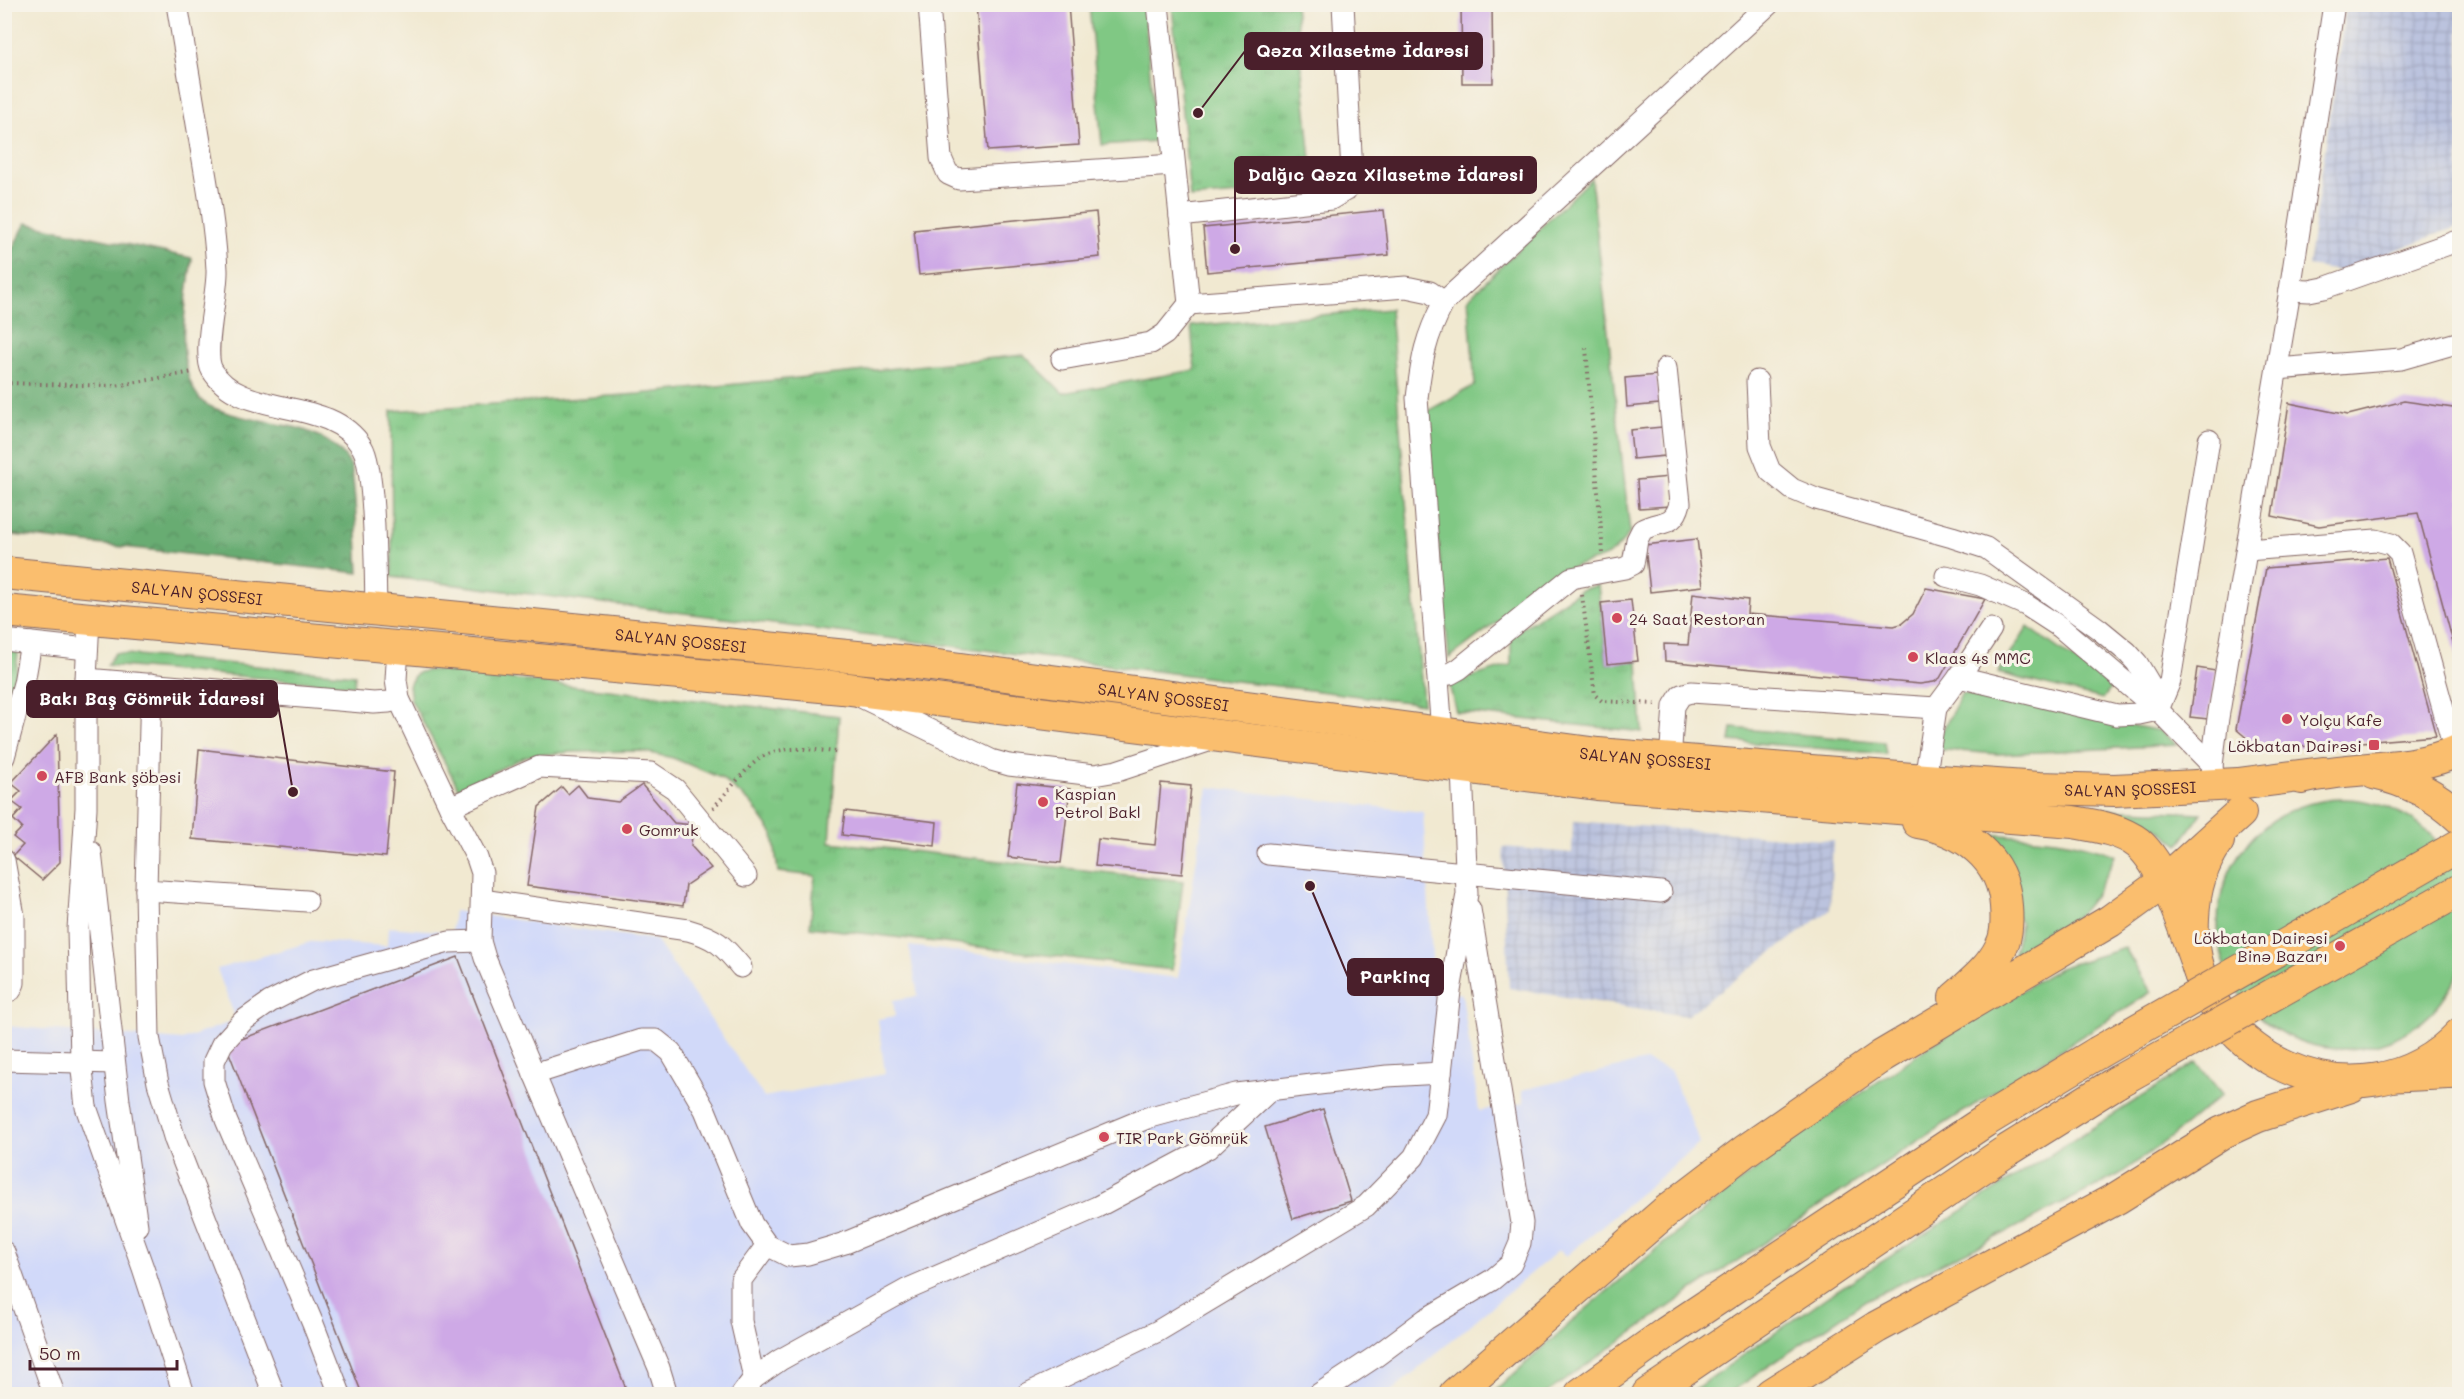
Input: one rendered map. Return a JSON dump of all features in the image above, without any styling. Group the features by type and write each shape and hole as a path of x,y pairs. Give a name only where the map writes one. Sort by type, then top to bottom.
{"highway":[{"name":"SALYAN ŞOSSESI","path":"4,573 908,662 1598,754 2039,788 2114,790 2213,776 2336,772"},
{"name":"SALYAN ŞOSSESI","path":"4,610 88,634 398,647 842,688 1597,784 1796,801"},
{"path":"1881,1056 2110,921 2164,881 2240,813 2278,787 2336,772 2431,760 2457,751"},
{"path":"2336,772 2370,772 2408,783 2427,792 2460,818"},
{"path":"1796,801 2040,818 2100,827 2121,833 2137,842 2152,858 2164,881 2204,984 2222,1017 2234,1031 2271,1060 2315,1077 2352,1081 2371,1079"},
{"path":"1455,1395 1664,1213 1745,1151 1881,1056 1940,1010 1991,965 2002,945 2007,919 2005,891 1995,866 1979,846 1959,834 1933,824 1796,801"},
{"path":"2204,984 2198,966 2192,927 2198,885 2214,846 2240,813"},
{"path":"1581,1395 1666,1333 1985,1121 2097,1053 2460,845"},
{"path":"1648,1395 2008,1150 2117,1082 2460,890"},
{"path":"1771,1395 1877,1327 2117,1198 2221,1133 2258,1116 2416,1065 2443,1049 2460,1034"}],"main road":[{"path":"2371,1079 2460,1075"}],"lane":[{"path":"177,4 214,227 217,274 209,352 212,369 227,387 248,397 318,414 347,429 363,447 370,472 376,609"},
{"path":"929,4 941,158 948,174 959,179 1174,165"},
{"path":"1062,359 1151,343 1166,334 1189,304 1158,4"},
{"path":"1180,216 1331,199 1346,190 1352,172 1342,4"},
{"path":"1442,733 1417,398 1421,363 1429,330 1444,302 1769,4"},
{"path":"2213,776 2334,4"},
{"path":"2290,290 2309,291 2324,288 2460,240"},
{"path":"1189,304 1406,287 1430,292 1444,302"},
{"path":"2277,369 2401,359 2460,342"},
{"path":"1438,675 1450,674 1459,669 1560,585 1580,575 1625,568 1633,564 1637,540 1642,530 1664,524 1678,513 1680,503 1666,368"},
{"path":"1757,381 1760,446 1770,471 1784,483 1816,499 1952,537 1986,549 2099,629 2127,652 2137,663 2152,688 2158,710"},
{"path":"2158,710 2170,681 2209,440"},
{"path":"2247,550 2376,540 2391,544 2400,553 2457,751"},
{"path":"1946,576 1980,585 2026,605 2060,627 2158,710 2213,776"},
{"path":"1925,780 1936,708 1991,628"},
{"path":"4,640 31,643 88,634 86,808 78,929 81,1061 86,1107 143,1268 184,1395"},
{"path":"4,757 24,683 31,643"},
{"path":"398,647 396,680 399,699 477,858 482,873 480,941 485,958 654,1357 666,1395"},
{"path":"1959,677 2117,715 2158,710"},
{"path":"86,679 374,703 399,699"},
{"path":"151,684 146,890 146,988 149,1037 158,1083 175,1140 274,1395"},
{"path":"842,688 991,760 1009,765 1094,775 1117,771 1223,736"},
{"path":"1670,760 1674,706 1682,695 1691,692 1705,691 1936,708"},
{"path":"450,807 539,767 651,773 675,789 746,876"},
{"path":"1319,1395 1426,1319 1492,1280 1511,1264 1520,1243 1522,1223 1466,884 1462,768"},
{"path":"86,808 114,1063 143,1268"},
{"path":"1268,854 1466,884 1661,892"},
{"path":"4,860 14,916 14,983 11,990 4,993"},
{"path":"1027,1395 1158,1331 1366,1206 1414,1157 1436,1115 1450,991 1466,884"},
{"path":"146,890 307,901"},
{"path":"482,900 688,930 721,943 741,967"},
{"path":"340,1395 313,1324 226,1120 214,1081 214,1061 222,1044 243,1021 270,1002 313,980 449,942 480,941"},
{"path":"534,1074 641,1040 656,1040 671,1052 705,1110 752,1224 767,1245 789,1256 808,1254 845,1243 1147,1118 1236,1094 1441,1073"},
{"path":"4,1060 114,1063"},
{"path":"748,1386 780,1360 908,1288 1097,1207 1208,1148 1271,1089"},
{"path":"748,1386 741,1321 741,1280 767,1245"},
{"path":"4,1252 54,1395"}],"path":[{"path":"1586,348 1604,571"},
{"path":"4,383 115,386 212,369"},
{"path":"1580,575 1595,695 1602,700 1674,706"},
{"path":"701,821 761,758 794,749 837,752"}],"shaded area":[{"path":"2346,5 2459,5 2459,226 2340,271 2308,266"},
{"path":"1208,787 1423,812 1434,988 1462,994 1479,1111 1524,1103 1522,1090 1645,1061 1670,1070 1700,1143 1566,1256 1559,1250 1388,1394 5,1394 4,1026 182,1040 236,1020 217,969 314,941 387,946 388,927 452,932 454,911 656,940 764,1097 885,1074 878,1019 895,1016 893,1000 918,996 909,946 1178,978"},
{"path":"1573,821 1833,841 1830,910 1686,1016 1509,988 1503,847 1572,853"}],"green space":[{"path":"1089,5 1144,5 1156,141 1102,145"},
{"path":"1172,5 1295,5 1314,188 1190,198"},
{"path":"1591,178 1630,532 1622,543 1608,555 1565,571 1449,658 1426,412 1475,385 1468,299"},
{"path":"26,223 192,258 185,312 184,352 192,387 202,401 209,406 232,414 311,432 339,450 352,470 359,573 5,534 5,262"},
{"path":"1390,309 1423,704 392,577 391,411 639,394 1024,355 1063,393 1195,370 1191,326"},
{"path":"1598,585 1607,664 1638,661 1642,732 1456,712 1449,684 1511,665 1511,635 1581,590"},
{"path":"2028,627 2112,687 2103,699 1998,673"},
{"path":"5,651 18,652 15,686 5,721"},
{"path":"115,653 355,675 354,686 107,665"},
{"path":"431,670 839,716 830,842 1183,881 1172,970 810,927 815,876 778,872 773,834 751,803 721,778 673,758 640,751 572,752 526,756 459,789 411,700 409,685 416,673"},
{"path":"1962,693 2161,731 2177,745 1998,754 1933,749"},
{"path":"1732,728 1884,742 1886,754 1730,741"},
{"name":"Lökbatan Dairəsi Binə Bazarı","path":"2343,799 2367,801 2391,808 2422,827 2440,845 2459,876 2466,900 2468,924 2466,948 2459,972 2440,1003 2422,1021 2391,1040 2367,1047 2343,1049 2319,1047 2295,1040 2264,1021 2246,1003 2227,972 2220,948 2218,924 2220,900 2227,876 2246,845 2264,827 2295,808 2319,801"},
{"path":"2102,809 2202,813 2179,845 2159,829"},
{"path":"1981,834 2032,837 2065,842 2115,855 2106,876 2086,907 2062,929 2012,961 2021,924"},
{"path":"2125,948 2151,992 1927,1135 1690,1292 1545,1394 1492,1394 1580,1314 1695,1217 1799,1136 1936,1042 2059,968"},
{"path":"2196,1062 2222,1094 2171,1137 2120,1174 1866,1300 1728,1394 1688,1394 1828,1296"}],"building":[{"path":"976,4 1068,4 1079,145 988,151"},
{"path":"1461,4 1492,4 1493,83 1462,83"},
{"path":"1384,210 1389,255 1207,272 1203,228"},
{"path":"1096,212 1100,257 919,275 914,230"},
{"path":"1657,375 1659,404 1627,407 1625,378"},
{"path":"2404,401 2460,409 2460,668 2418,513 2319,526 2272,516 2289,403 2348,415"},
{"path":"1662,427 1665,456 1633,459 1630,430"},
{"path":"1669,477 1671,506 1639,508 1637,480"},
{"path":"1697,539 1703,586 1650,592 1645,545"},
{"path":"2387,558 2436,736 2261,750 2236,729 2266,568"},
{"path":"1926,588 1985,599 1940,678 1934,682 1920,684 1665,661 1664,644 1688,645 1693,593 1748,600 1747,614 1894,626 1901,624 1913,614"},
{"path":"1631,600 1638,661 1607,664 1601,603"},
{"path":"2197,668 2216,671 2208,719 2190,717"},
{"path":"57,734 60,862 42,880 13,856 23,845 13,837 22,828 13,819 22,809 11,801 21,791 11,783"},
{"path":"199,749 394,772 386,857 192,839"},
{"path":"1017,783 1070,789 1061,863 1008,857"},
{"path":"1161,783 1191,786 1182,874 1095,866 1098,839 1155,845"},
{"path":"578,785 588,798 618,802 642,785 674,823 693,825 691,846 711,868 686,885 683,906 527,886 539,807 562,787 568,794"},
{"path":"845,811 937,822 935,846 842,835"},
{"path":"458,957 628,1394 362,1394 226,1045"},
{"path":"1323,1109 1351,1201 1293,1219 1265,1127"}],"place":[{"name":"Qəza Xilasetmə İdarəsi","path":"1198,113"},
{"name":"Dalğıc Qəza Xilasetmə İdarəsi","path":"1235,249"},
{"name":"24 Saat Restoran","path":"1617,618"},
{"name":"Klaas 4s MMC","path":"1913,657"},
{"name":"Yolçu Kafe","path":"2287,719"},
{"name":"Lökbatan Dairəsi","path":"2374,745"},
{"name":"AFB Bank şöbəsi","path":"42,776"},
{"name":"Bakı Baş Gömrük İdarəsi","path":"293,792"},
{"name":"Kaspian Petrol Bakl","path":"1043,802"},
{"name":"Gomruk","path":"627,829"},
{"name":"Parkinq","path":"1310,886"},
{"name":"Lökbatan Dairəsi Binə Bazarı","path":"2340,946"},
{"name":"TIR Park Gömrük","path":"1104,1137"}]}
